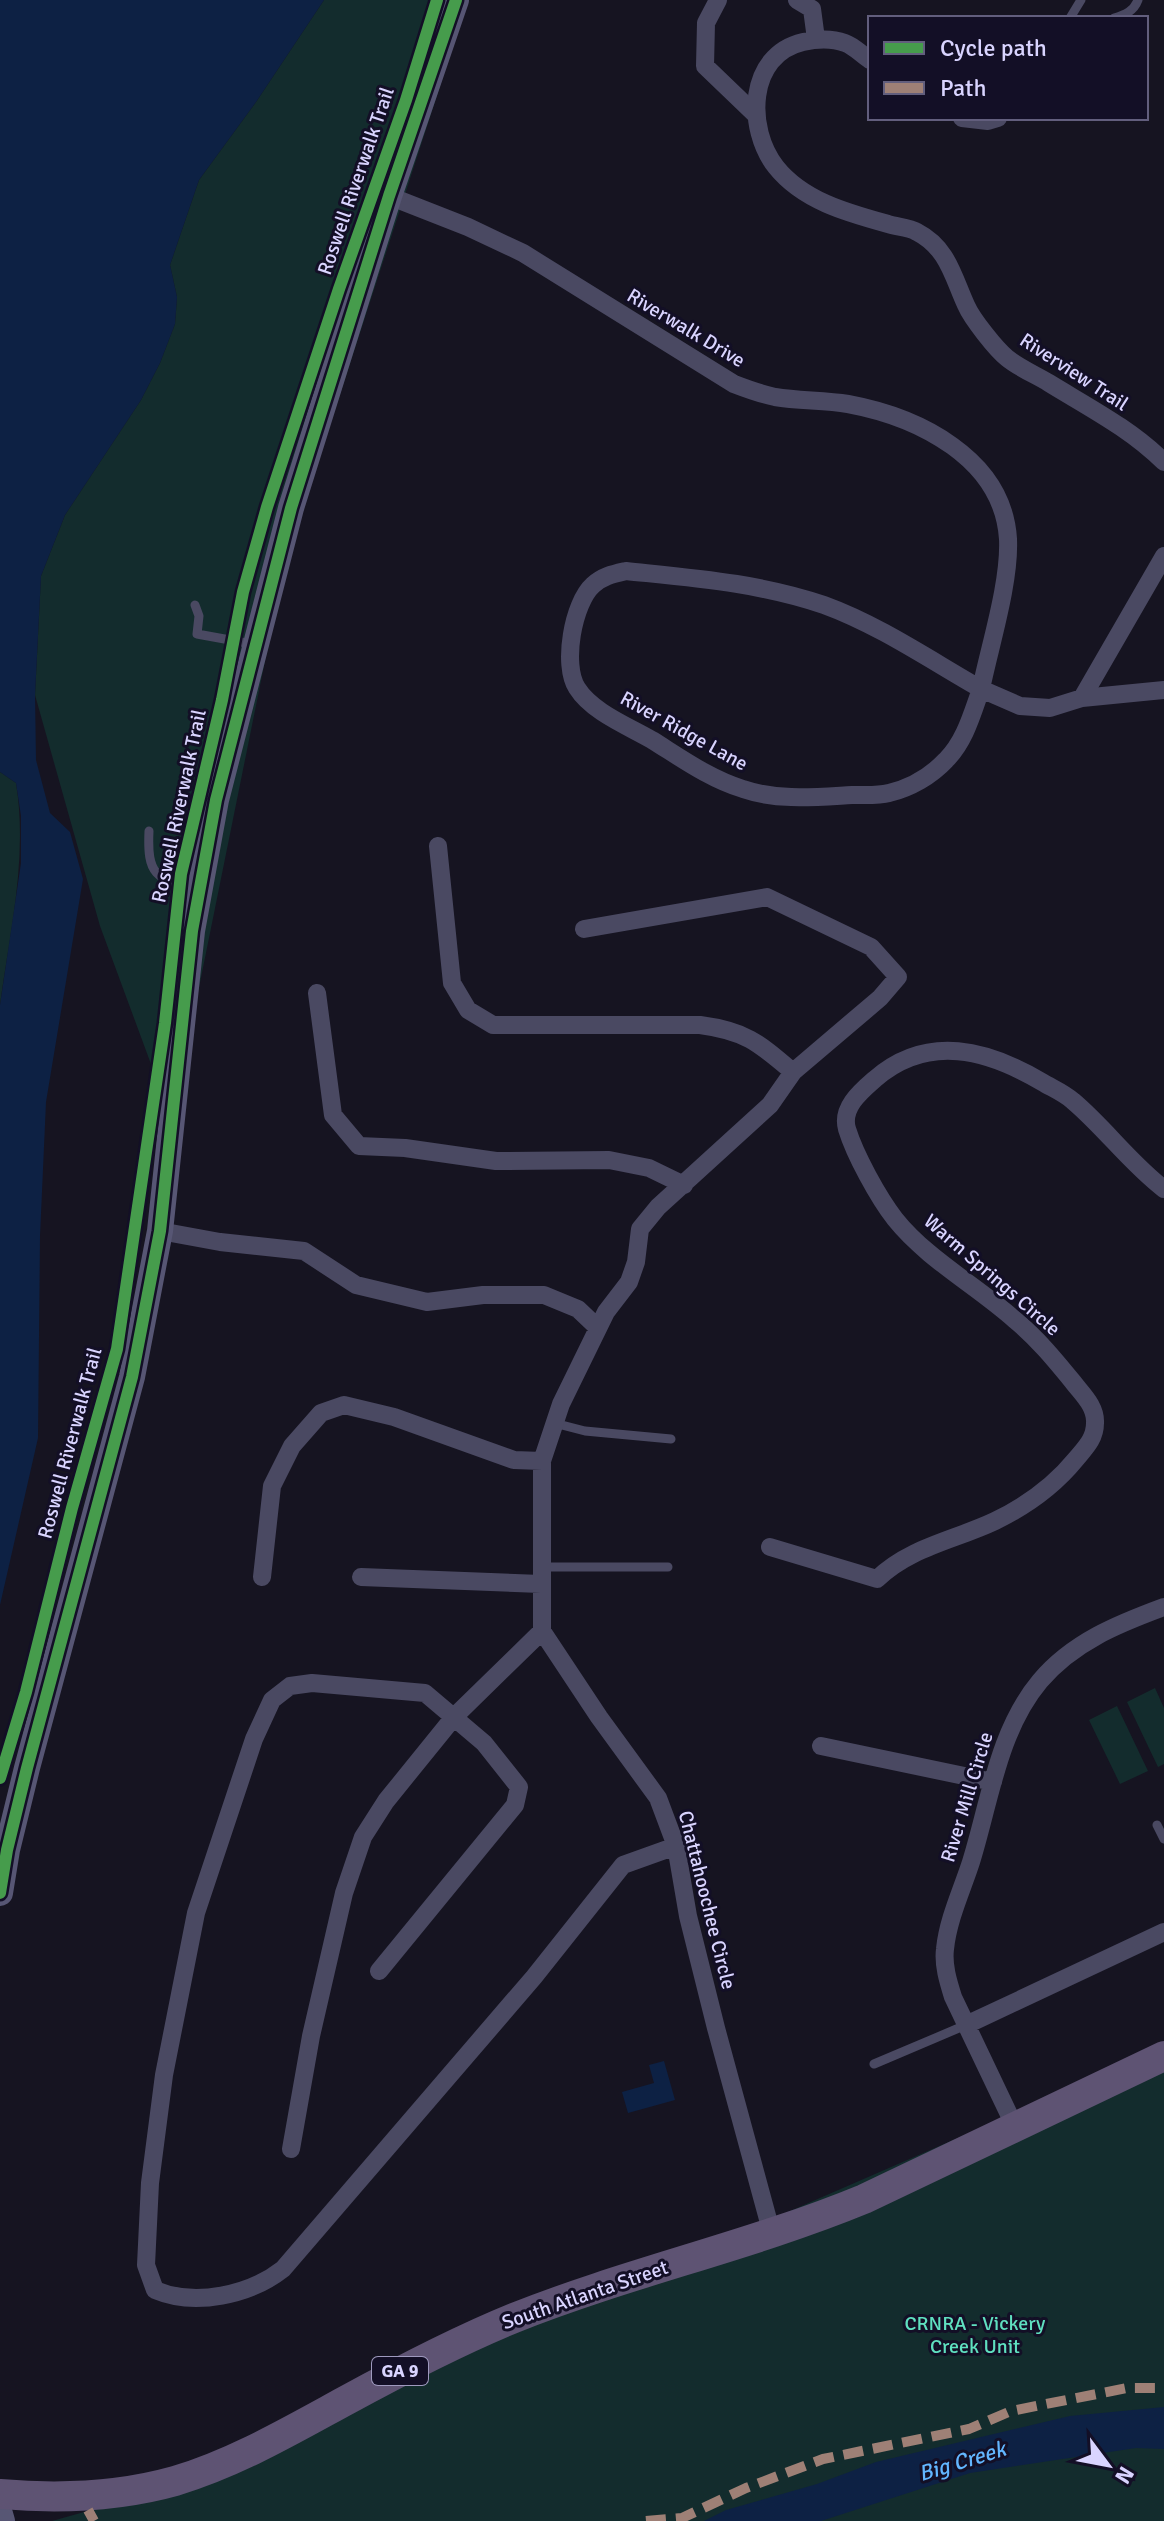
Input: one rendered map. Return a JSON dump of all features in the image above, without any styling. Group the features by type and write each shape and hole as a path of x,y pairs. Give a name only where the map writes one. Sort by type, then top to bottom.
{"main road":[{"name":"South Atlanta Street","path":"0,2494 65,2497 173,2481 252,2450 437,2352 530,2312 772,2234 864,2199 1164,2056"},
{"path":"75,2521 102,2502 135,2489"}],"street":[{"path":"0,1893 7,1850 34,1742 132,1377 160,1231 192,931 216,800 291,508 389,196 456,0"},
{"path":"718,0 706,23 705,66 756,115"},
{"path":"797,0 812,9 816,39 846,43 868,59"},
{"name":"Riverview Trail","path":"816,39 794,44 779,53 768,65 757,95 756,115 766,151 777,168 804,193 823,203 916,231 939,248 956,275 967,308 1007,358 1107,418 1164,462"},
{"name":"Riverwalk Drive","path":"389,196 523,253 734,384 773,396 846,404 881,412 920,427 963,453 993,489 1003,513 1008,539 1006,571 981,689"},
{"path":"1082,698 1164,556"},
{"name":"River Ridge Lane","path":"981,689 964,735 947,760 919,782 887,794 793,798 742,789 707,774 591,704 576,687 568,661 569,647 590,587 606,575 626,571 735,583 786,593 827,606 864,622 981,689 1020,706 1050,708 1082,698 1164,690"},
{"path":"438,846 452,983 468,1010 493,1025 700,1025 731,1029 757,1042 793,1072"},
{"path":"291,2149 314,2021 344,1893 363,1837 386,1801 454,1717 542,1631 542,1461 561,1404 606,1312 629,1282 636,1262 640,1229 658,1207 770,1105 793,1072 880,998 898,977 871,947 767,897 584,929"},
{"path":"317,993 333,1115 359,1146 405,1148 496,1161 609,1160 649,1168 684,1185"},
{"name":"Warm Springs Circle","path":"770,1547 877,1579 907,1556 994,1521 1026,1504 1062,1476 1092,1440 1096,1422 1091,1405 1053,1357 1017,1321 921,1245 896,1220 875,1189 846,1127 846,1111 865,1088 904,1060 926,1053 949,1050 994,1058 1022,1070 1070,1098 1144,1173 1164,1189"},
{"path":"160,1231 220,1242 304,1251 356,1285 427,1302 483,1295 544,1295 578,1309 598,1328"},
{"path":"262,1577 272,1486 292,1446 321,1413 344,1405 394,1417 514,1460 542,1461"},
{"path":"361,1577 541,1575"},
{"name":"River Mill Circle","path":"1015,2127 953,1997 945,1953 948,1930 1005,1741 1020,1710 1040,1681 1064,1656 1093,1636 1164,1607"},
{"name":"Chattahoochee Circle","path":"542,1631 658,1798 676,1846 688,1916 772,2234"},
{"path":"379,1971 515,1805 519,1787 484,1743 425,1693 312,1683 290,1686 272,1700 254,1739 196,1913 164,2075 150,2183 146,2265 155,2290 186,2299 216,2295 245,2290 267,2281 283,2269 534,1977 623,1865 676,1846"},
{"path":"821,1746 993,1782"},
{"path":"966,2025 1164,1932"},
{"path":"0,2514 2,2521"}],"lane":[{"path":"1119,16 1136,7 1138,0"},
{"path":"195,605 199,616 197,634 255,645"},
{"path":"149,831 149,859 155,873 169,882 200,887"},
{"path":"554,1423 585,1431 671,1439"},
{"path":"541,1575 668,1567"},
{"path":"1157,1825 1164,1839"},
{"path":"874,2064 966,2025"}],"green space":[{"path":"324,0 468,0 284,567 172,1121 100,926 35,695 41,576 65,515 141,400 160,363 175,324 177,297 170,265 199,180"},
{"path":"0,772 16,783 20,838 16,894 0,1005"},
{"path":"1155,1688 1164,1708 1164,1764 1158,1767 1127,1702"},
{"path":"1117,1706 1148,1771 1120,1784 1089,1720"},
{"name":"CRNRA - Vickery Creek Unit","path":"1164,2048 1164,2521 52,2521 127,2500"}],"water":[{"path":"0,0 324,0 199,180 170,265 177,297 175,324 160,363 141,400 65,515 41,576 35,695 36,760 50,813 70,832 83,879 46,1102 40,1236 38,1438 0,1605 0,1005 21,863 21,816 16,783 0,772"},
{"path":"664,2061 675,2100 628,2113 622,2092 654,2083 649,2065"},
{"name":"Big Creek","path":"1164,2407 1164,2449 1136,2448 970,2473 821,2521 704,2521 726,2510 817,2484 876,2462 1070,2416"}],"marked path":[{"path":"646,2521 682,2518 746,2488 823,2459 969,2429 1011,2411 1127,2388 1164,2388"},
{"path":"88,2510 94,2521"}],"cycle path":[{"name":"Roswell Riverwalk Trail","path":"0,1778 26,1692 72,1508 117,1349 165,1023 181,874 222,700 243,592 267,507 437,0"},
{"path":"0,1893 27,1768 132,1377 160,1231 192,931 216,800 291,508 389,196 456,0"}]}
